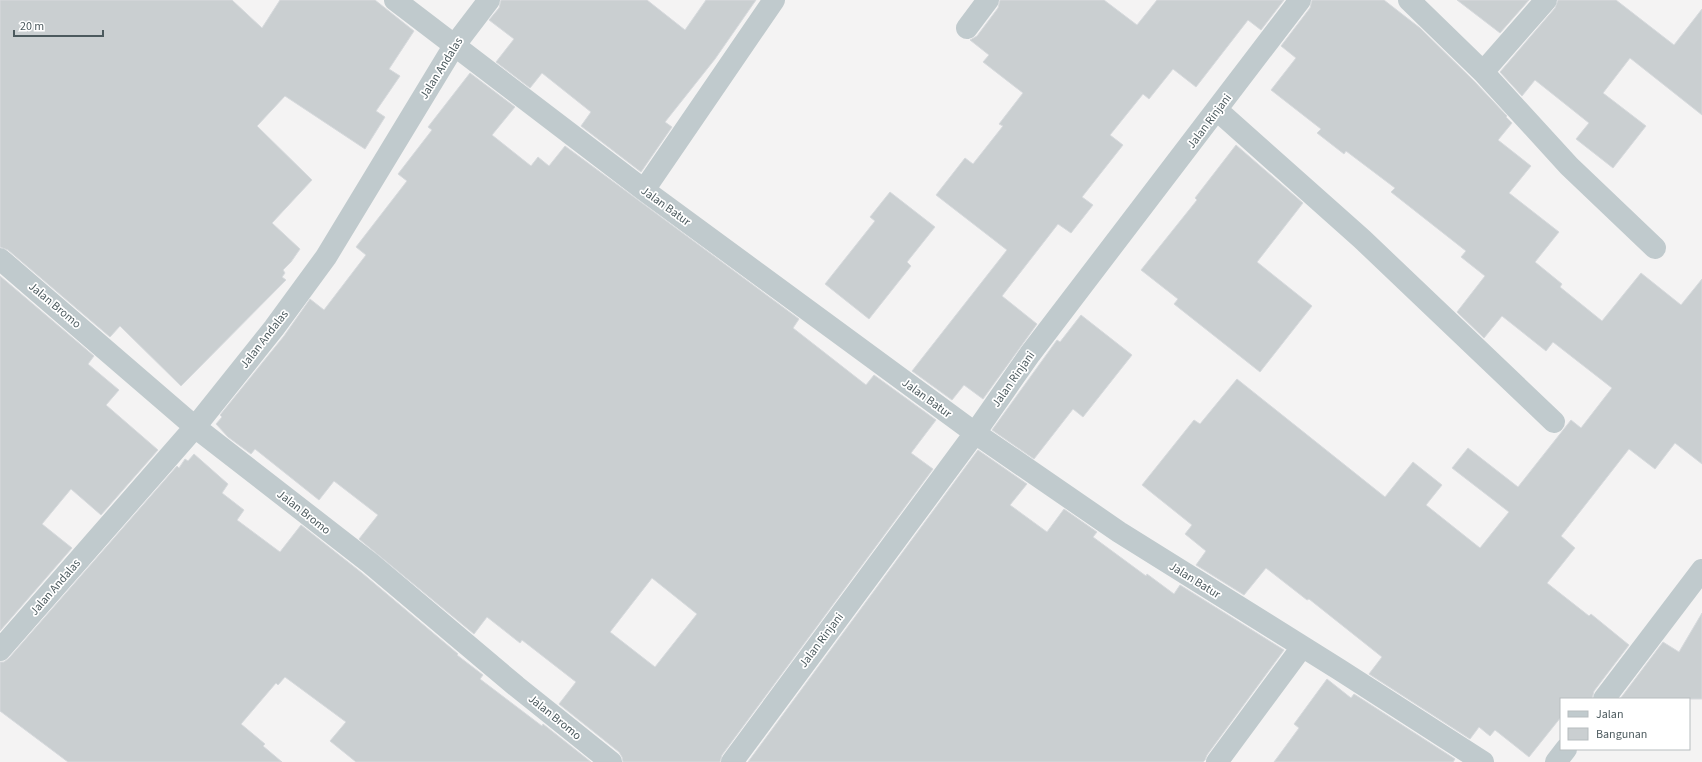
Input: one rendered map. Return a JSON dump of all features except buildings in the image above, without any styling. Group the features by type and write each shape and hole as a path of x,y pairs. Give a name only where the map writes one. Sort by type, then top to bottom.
{"street":[{"name":"Jalan Batur","path":"395,0 644,190 975,433 1119,532 1302,647 1476,760"},
{"name":"Jalan Andalas","path":"0,650 195,427 274,328 326,257 454,46 489,0"},
{"path":"644,190 774,0"},
{"path":"967,28 988,0"},
{"name":"Jalan Rinjani","path":"732,762 975,433 1030,354 1218,110 1300,0"},
{"path":"1409,0 1483,72 1570,166 1655,248"},
{"path":"1483,72 1546,0"},
{"path":"1218,110 1362,239 1554,422"},
{"name":"Jalan Bromo","path":"0,259 195,427 370,563 516,686 611,762"},
{"path":"1605,698 1702,570"},
{"path":"1217,762 1302,647"},
{"path":"1556,762 1565,750"}]}
